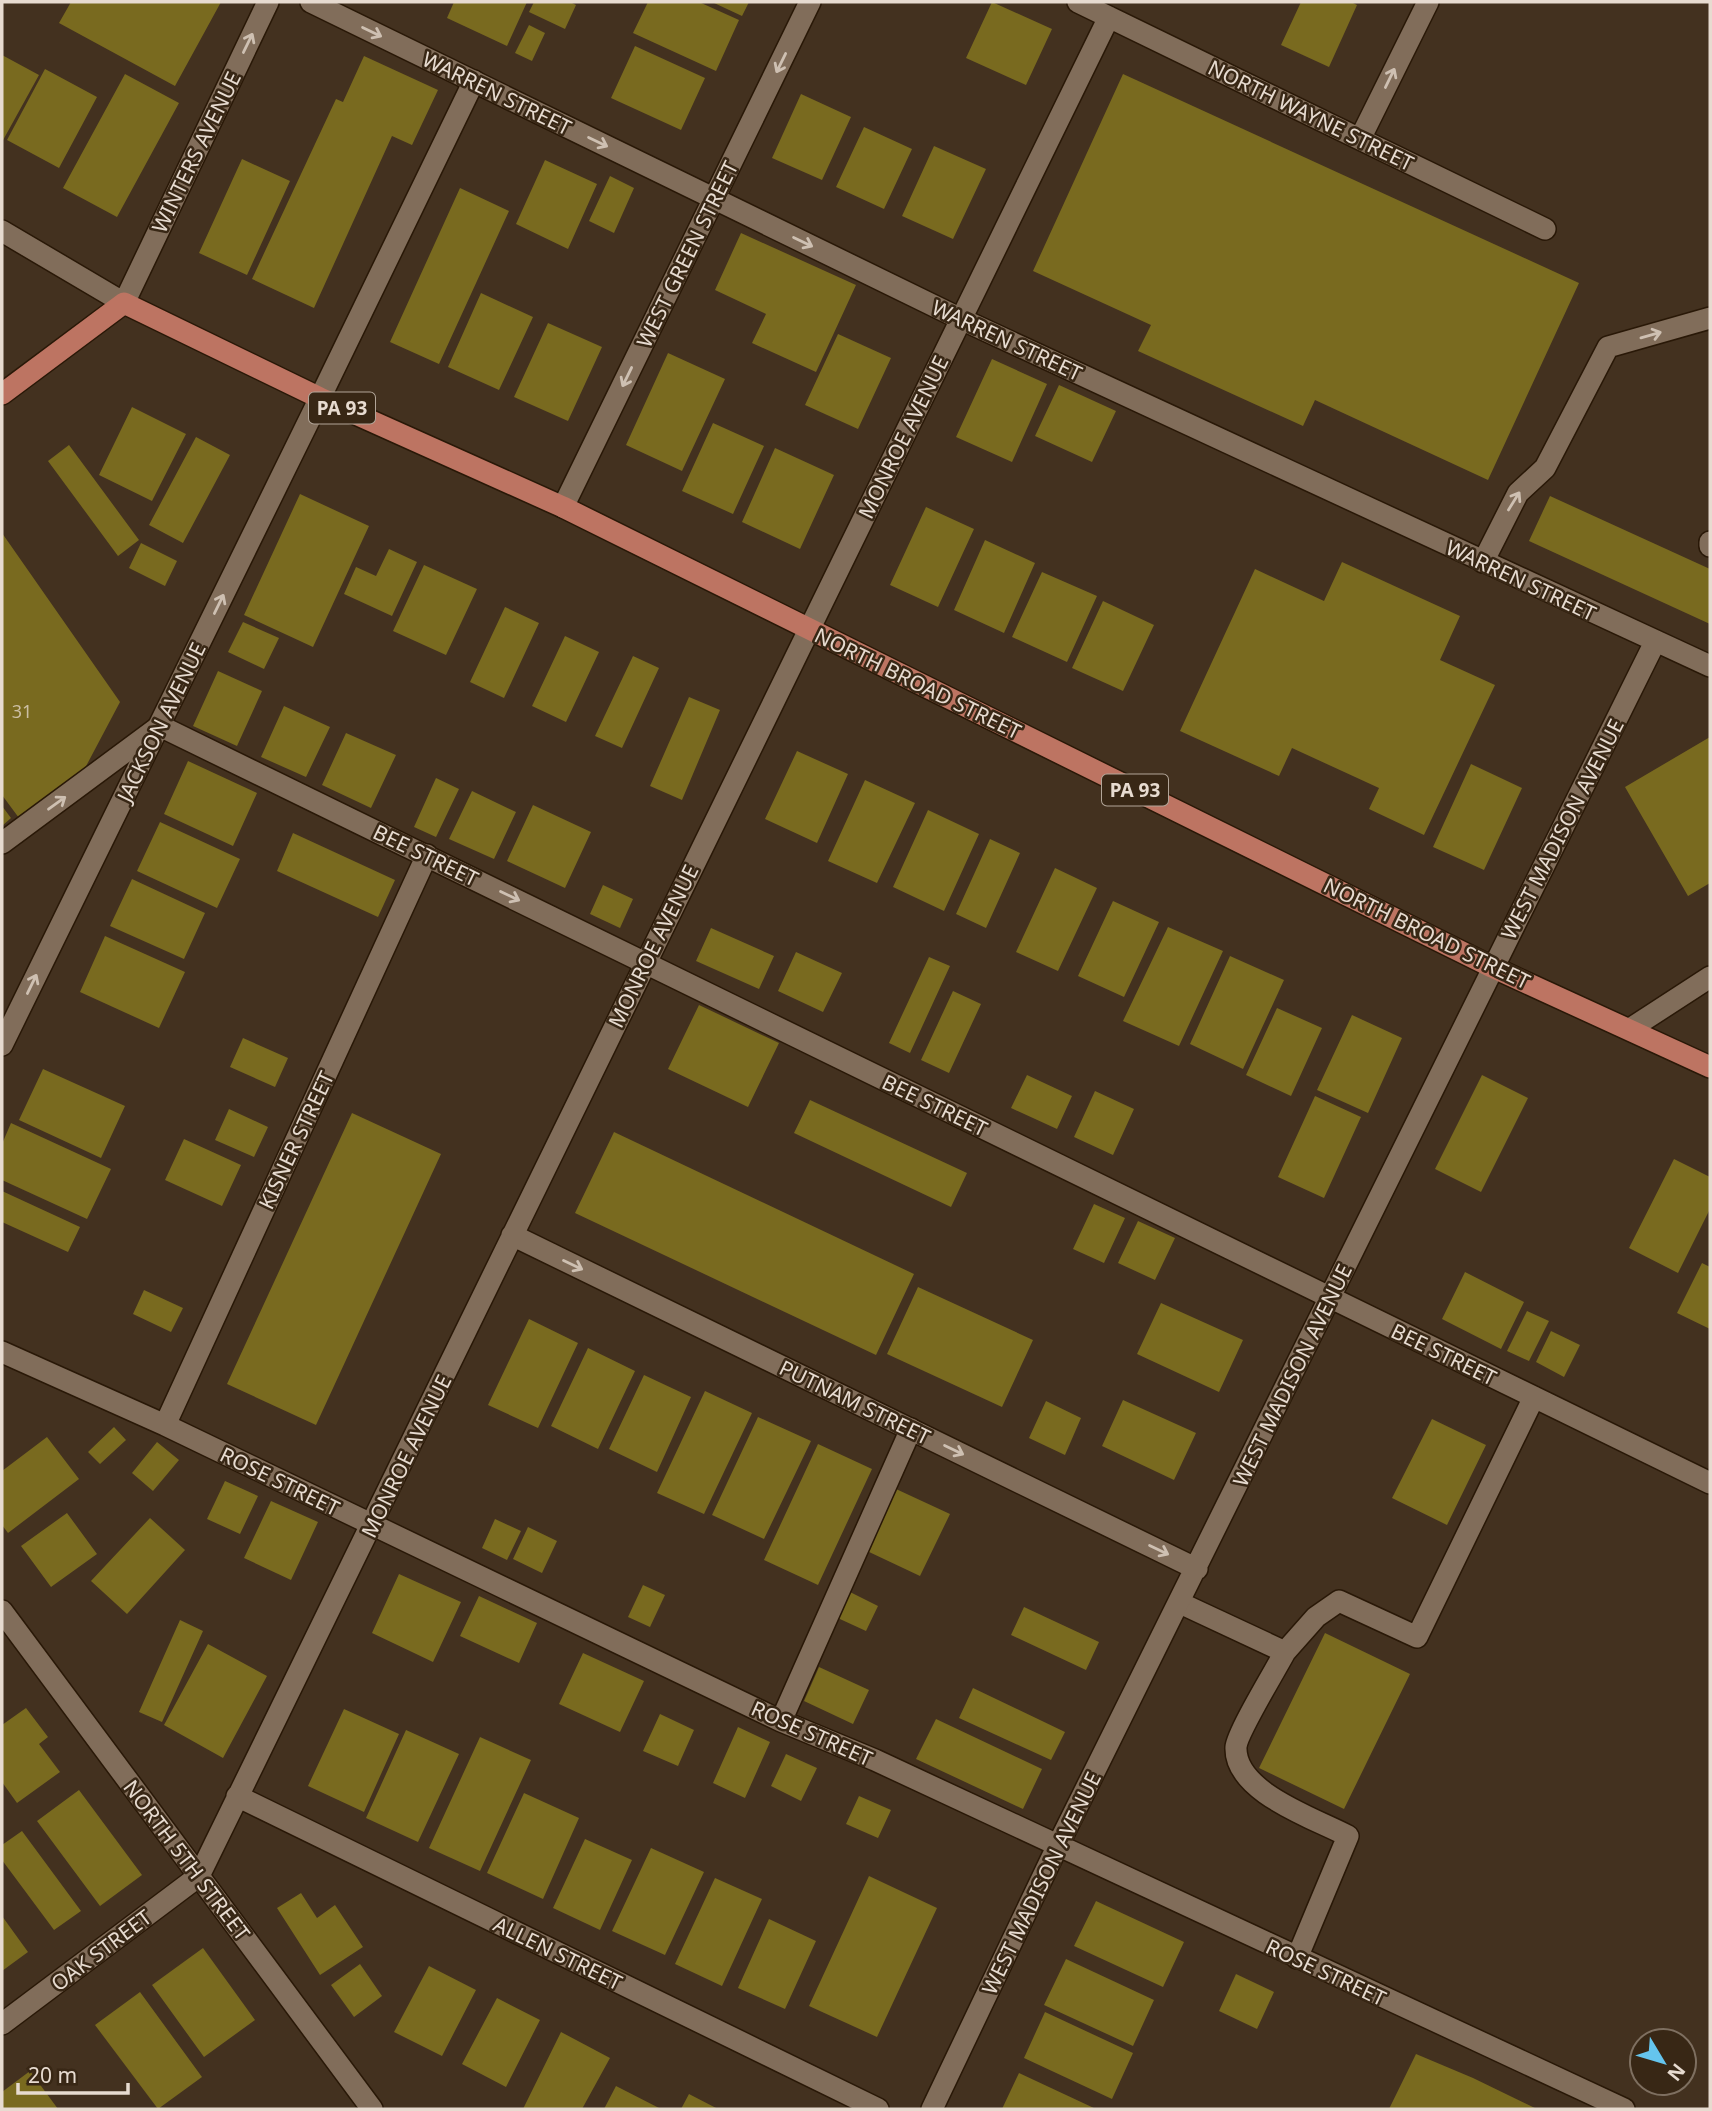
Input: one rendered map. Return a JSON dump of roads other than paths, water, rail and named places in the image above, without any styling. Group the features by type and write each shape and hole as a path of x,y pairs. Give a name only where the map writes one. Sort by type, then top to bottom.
{"highway":[{"path":"2,394 124,303"},
{"name":"NORTH BROAD STREET","path":"124,303 320,398 563,507 1492,967 1710,1067"}],"street":[{"name":"WINTERS AVENUE","path":"124,303 268,2"},
{"name":"WARREN STREET","path":"311,2 961,319 1710,666"},
{"name":"WEST GREEN STREET","path":"563,507 810,2"},
{"name":"NORTH WAYNE STREET","path":"1078,2 1112,9 1360,139 1545,229"},
{"path":"1360,139 1428,2"},
{"name":"MONROE AVENUE","path":"199,1876 1112,9"},
{"name":"JACKSON AVENUE","path":"2,1045 474,81"},
{"path":"2,231 124,303"},
{"path":"1483,562 1518,493 1545,468 1608,347 1710,318"},
{"name":"WEST MADISON AVENUE","path":"932,2109 1057,1847 1655,642"},
{"path":"2,843 160,726"},
{"name":"BEE STREET","path":"160,726 1710,1483"},
{"name":"KISNER STREET","path":"165,1425 426,855"},
{"path":"1630,1029 1710,977"},
{"name":"PUTNAM STREET","path":"512,1235 1197,1569"},
{"name":"ROSE STREET","path":"2,1352 165,1425 372,1527 780,1721 875,1760 1624,2109"},
{"path":"1297,1958 1348,1836 1258,1789 1240,1771 1236,1745 1285,1652 1316,1617 1339,1601 1417,1637 1534,1397"},
{"path":"780,1721 911,1429"},
{"path":"1180,1602 1285,1652"},
{"name":"NORTH 5TH STREET","path":"5,1620 372,2109"},
{"name":"ALLEN STREET","path":"237,1796 878,2109"},
{"name":"OAK STREET","path":"2,2024 199,1876"}]}
